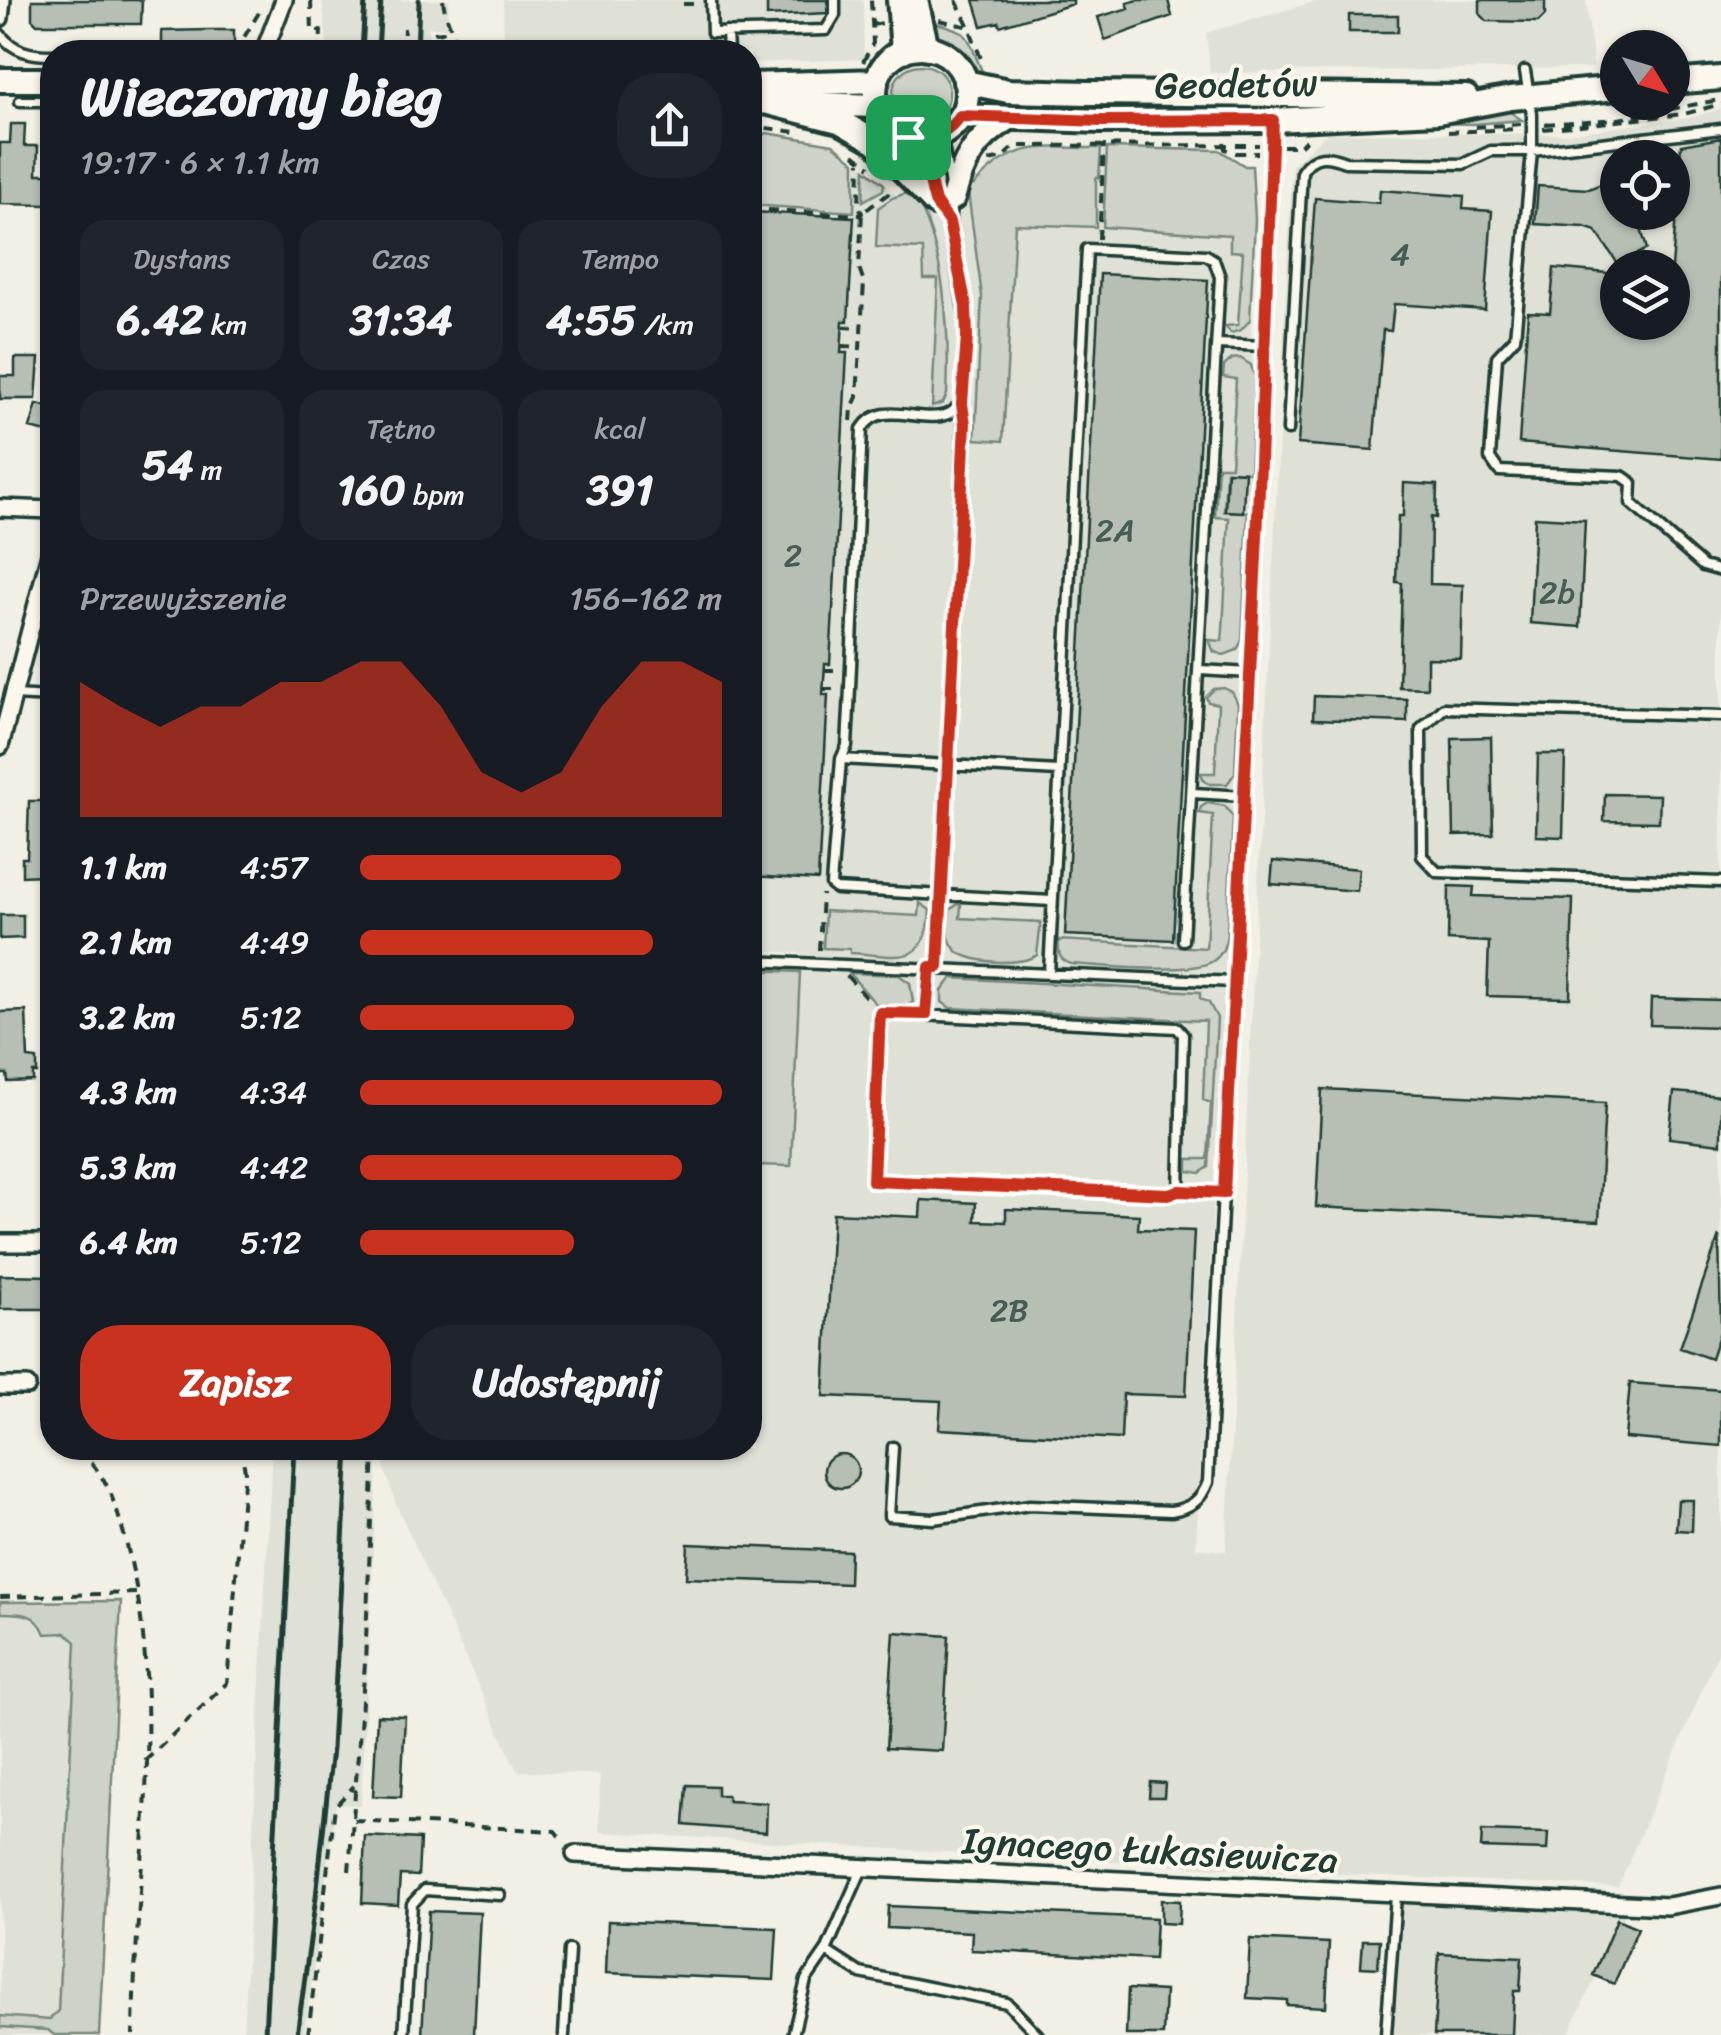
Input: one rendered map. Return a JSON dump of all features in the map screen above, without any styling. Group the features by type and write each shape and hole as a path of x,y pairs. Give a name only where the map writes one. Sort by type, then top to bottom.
{"main road":[{"path":"900,0 915,49"},
{"path":"915,49 916,0"},
{"path":"915,49 942,53 954,62 965,82 966,100 960,116 941,134 924,139 908,137 888,126 876,106 876,81 890,60 915,49"},
{"path":"1690,76 1721,64"},
{"path":"1690,80 1721,78"},
{"path":"0,80 40,80"},
{"path":"762,85 876,81"},
{"name":"Geodetów","path":"965,82 1008,90 1519,97"},
{"name":"Geodetów","path":"960,116 1008,129 1273,120 1438,112 1519,97 1600,90"},
{"path":"762,110 876,106"},
{"path":"762,110 838,120 876,142 935,196 961,167 972,146 1008,129"}],"street":[{"path":"0,18 2,0"},
{"path":"267,40 276,3"},
{"path":"0,508 40,510"},
{"path":"0,746 40,590"},
{"path":"0,1243 40,1243"},
{"path":"0,1386 27,1386"},
{"name":"Ignacego Łukasiewicza","path":"575,1854 1668,1906 1721,1896"}],"lane":[{"path":"711,0 712,33 826,30 835,15 834,0"},
{"path":"727,32 727,40"},
{"path":"0,34 10,46 40,54"},
{"path":"1525,70 1519,97 1532,129 1532,151 1515,338 1497,357 1490,458 1498,471 1622,476 1632,483 1630,503 1704,566 1721,571"},
{"path":"893,1447 889,1516 933,1519 1030,1505 1171,1511 1189,1507 1198,1500 1208,1482 1250,673 1274,95"},
{"path":"20,101 40,101"},
{"path":"1288,430 1302,171 1307,163 1329,156 1346,162 1463,164 1492,150 1532,151 1721,128"},
{"path":"941,134 935,196 949,222"},
{"path":"908,137 949,222 966,306 967,337 941,895 926,1014"},
{"path":"1048,973 1088,249 1206,256 1214,260 1220,277 1183,940"},
{"path":"1217,344 1264,346"},
{"path":"962,404 948,414 883,413 866,421 862,429 847,746 842,759 832,885 836,890 1052,901"},
{"path":"1200,670 1250,673"},
{"path":"12,694 40,697"},
{"path":"1721,716 1444,708 1421,729 1422,856 1437,872 1721,882"},
{"path":"842,759 1058,772"},
{"path":"1193,793 1244,796"},
{"path":"762,960 1235,982"},
{"path":"1179,1191 1183,1035 1177,1028 880,1013 873,1181 1224,1193"},
{"path":"793,2035 806,1980 826,1951 862,1869"},
{"path":"404,2035 412,1904 426,1890 500,1894"},
{"path":"1386,2035 1396,1894"},
{"path":"564,2035 569,1950"},
{"path":"826,1951 860,1973 1006,2003 1038,2035"}],"path":[{"path":"311,0 312,32 320,30 320,40"},
{"path":"443,0 444,15 456,40"},
{"path":"868,58 872,43 871,0"},
{"path":"956,0 969,27"},
{"path":"242,40 260,6 276,3"},
{"path":"404,28 404,40"},
{"path":"434,33 443,32 443,40"},
{"path":"1436,132 1619,123 1684,114 1721,102"},
{"path":"1554,124 1618,119 1721,102"},
{"path":"762,118 766,128"},
{"path":"1008,129 1104,139 1223,141 1225,148 1236,153 1301,154 1312,143"},
{"path":"762,130 805,134"},
{"path":"1098,249 1104,139"},
{"path":"987,162 999,148"},
{"path":"852,152 874,170"},
{"path":"851,423 857,398 864,282 859,268 860,159"},
{"path":"762,209 862,213 888,194 890,181 899,190 935,196"},
{"path":"843,327 862,328"},
{"path":"842,346 860,348"},
{"path":"824,670 838,670"},
{"path":"823,689 837,690"},
{"path":"844,972 880,1013"},
{"path":"89,1460 109,1490 138,1592 148,1670 133,2035"},
{"path":"145,1760 227,1682 243,1460"},
{"path":"349,1871 368,1605 374,1460"},
{"path":"0,1597 138,1592"},
{"path":"308,2035 336,1806 354,1786"},
{"path":"354,1820 554,1832 575,1854"}],"shaded area":[{"path":"322,0 449,0 447,28 429,27 428,40 327,40"},
{"path":"503,0 863,0 864,59 762,63 762,40 504,40"},
{"path":"1321,0 1586,0 1594,68 1210,73 1206,33"},
{"path":"932,22 967,37 982,71 1001,81 981,77 962,54 938,35"},
{"path":"921,65 941,73 949,93 941,113 921,121 901,113 893,93 901,73"},
{"path":"1014,98 1234,104 1251,108 1252,112 1013,109"},
{"path":"1721,109 1721,1646 1618,1887 599,1832 600,1775 517,1771 396,1504 384,1460 762,1460 762,1165 791,1166 801,953 762,951 762,132 833,143 898,195 974,184 992,163 1020,149 1219,149 1245,165 1253,165 1255,219 1250,320 1255,376 1196,1548 1226,1551 1292,165 1327,133 1564,134 1690,120"},
{"path":"1507,110 1522,120 1475,124 1357,121"},
{"path":"762,135 833,144 855,162 854,212 762,206"},
{"path":"1101,148 1096,178 1096,227 1015,224 1003,441 975,439 982,296 967,185 974,185 1003,160 1031,149"},
{"path":"1107,148 1219,150 1245,166 1252,166 1255,219 1250,320 1241,330 1231,333 1225,326 1238,325 1243,252 1230,251 1230,235 1103,227"},
{"path":"865,169 884,184 883,190 863,201"},
{"path":"912,191 932,236 946,317 947,394 943,403 932,407 938,279 924,279 923,249 876,247 878,208"},
{"path":"1240,358 1251,365 1255,377 1250,472 1226,471 1224,511 1248,512 1242,640 1237,650 1224,655 1214,652 1209,640 1222,641 1229,518 1215,517 1218,466 1231,466 1236,379 1223,377 1224,366"},
{"path":"1214,689 1232,692 1238,704 1235,773 1227,784 1210,784 1201,773 1215,773 1218,704 1208,702 1206,697"},
{"path":"1208,803 1225,806 1233,817 1227,934 1219,956 1202,965 1166,969 1071,964 1063,960 1059,940 1206,948 1213,815 1199,813"},
{"path":"920,903 930,910 927,929 922,942 906,955 823,948 825,911 919,916"},
{"path":"958,904 960,918 1041,922 1037,955 1020,961 995,962 961,954 952,944 948,930 950,910"},
{"path":"762,970 800,972 791,1166 762,1165"},
{"path":"849,973 899,975 910,983 913,1002 907,1006 876,1004"},
{"path":"952,978 1200,992 1200,998 1209,1003 1217,1018 1209,1167 1200,1173 1188,1171 1188,1159 1208,1159 1211,1103 1203,1100 1206,1021 950,1008 942,1002 942,991"},
{"path":"271,1460 377,1460 361,1805 336,1804 304,2035 243,2035"},
{"path":"121,1601 99,2035 0,2035 0,1602"},
{"path":"121,1601 99,2035 54,2035 48,2030 0,2027 0,2016 49,2020 58,2011 76,1642 66,1633 45,1634 38,1621 27,1615 0,1613 0,1602"},
{"path":"1396,1894 1631,1903 1568,2035 1386,2035"}],"building":[{"path":"32,0 142,0 141,24 37,24 32,19"},
{"path":"767,0 828,0 828,13 767,16"},
{"path":"974,0 1073,0 1073,4 1000,26 999,22 982,26"},
{"path":"1168,0 1172,16 1105,40 1098,17 1129,8 1127,3"},
{"path":"1480,0 1545,0 1545,15 1538,22 1487,21 1480,14"},
{"path":"1349,15 1398,15 1398,32 1349,32"},
{"path":"234,30 234,40 162,40 162,31"},
{"path":"11,124 25,124 24,146 38,146 40,205 0,204 0,143 10,143"},
{"path":"1721,138 1721,459 1519,443 1528,312 1550,313 1554,268 1600,272 1600,340 1690,340 1690,250 1673,250 1675,230 1690,230 1690,143"},
{"path":"1600,184 1600,230 1641,230 1647,249 1609,250 1596,231 1535,224 1538,186 1589,189"},
{"path":"1380,190 1464,196 1463,209 1492,211 1485,310 1394,304 1391,331 1383,330 1373,450 1298,444 1315,198 1379,203"},
{"path":"762,213 854,217 848,321 843,321 841,353 847,353 830,664 825,664 823,695 828,695 818,880 762,877"},
{"path":"1100,274 1208,280 1173,940 1065,935"},
{"path":"15,358 39,358 36,399 0,399 0,376 15,376"},
{"path":"37,404 40,405 40,430 30,428"},
{"path":"1227,471 1245,472 1243,512 1225,511"},
{"path":"1404,483 1437,485 1436,518 1431,517 1430,584 1463,585 1461,659 1427,658 1427,688 1399,687 1402,583 1396,582 1398,516 1403,516"},
{"path":"1535,517 1585,520 1580,627 1530,623"},
{"path":"1314,696 1407,699 1407,722 1313,719"},
{"path":"1491,737 1493,834 1454,835 1452,738"},
{"path":"1538,754 1565,754 1563,837 1536,836"},
{"path":"1605,794 1660,795 1659,822 1604,821"},
{"path":"29,801 40,801 40,875 22,876 22,858 27,858"},
{"path":"1273,861 1359,869 1357,891 1271,884"},
{"path":"1449,886 1474,887 1473,896 1573,899 1570,998 1487,996 1489,942 1448,940"},
{"path":"0,915 23,915 23,938 0,939"},
{"path":"1651,998 1721,1000 1721,1027 1650,1025"},
{"path":"26,1011 28,1058 37,1059 37,1073 33,1073 33,1081 8,1082 7,1074 0,1074 0,1012"},
{"path":"1322,1089 1605,1103 1599,1221 1316,1207"},
{"path":"1674,1092 1721,1096 1721,1144 1669,1138"},
{"path":"921,1200 976,1203 975,1221 1006,1222 1006,1209 1139,1215 1138,1229 1194,1231 1186,1396 1123,1394 1121,1439 939,1429 941,1401 824,1396 833,1213 920,1217"},
{"path":"1719,1236 1721,1329 1711,1359 1680,1348"},
{"path":"0,1275 40,1276 40,1309 0,1309"},
{"path":"1630,1383 1721,1390 1721,1446 1625,1438"},
{"path":"841,1454 853,1459 858,1471 853,1483 841,1488 829,1483 824,1471 829,1459"},
{"path":"1678,1500 1693,1500 1692,1531 1676,1530"},
{"path":"688,1544 850,1551 849,1584 686,1578"},
{"path":"894,1632 949,1636 942,1751 886,1748"},
{"path":"377,1715 405,1716 401,1797 373,1796"},
{"path":"1150,1782 1165,1783 1164,1797 1149,1797"},
{"path":"687,1785 717,1786 717,1795 727,1795 728,1801 767,1803 766,1832 684,1825"},
{"path":"1482,1831 1548,1833 1547,1850 1481,1848"},
{"path":"365,1836 420,1839 418,1876 400,1875 398,1905 362,1903"},
{"path":"1161,1900 1180,1901 1179,1924 1161,1923"},
{"path":"888,1906 1156,1918 1154,1959 971,1950 972,1932 887,1928"},
{"path":"429,1911 480,1913 474,2035 422,2035"},
{"path":"1617,1919 1638,1928 1614,1984 1593,1975"},
{"path":"608,1921 777,1928 774,1980 606,1973"},
{"path":"1250,1939 1329,1943 1326,2007 1247,1998"},
{"path":"1363,1940 1380,1940 1378,1968 1361,1967"},
{"path":"1439,1953 1522,1957 1520,1991 1514,1991 1512,2035 1434,2035"},
{"path":"1128,1989 1165,1991 1163,2035 1126,2035"}],"railway":[{"path":"363,40 365,0"},
{"path":"379,40 381,0"},
{"path":"417,40 419,0"},
{"path":"265,2035 293,1460"},
{"path":"297,2035 332,1749 347,1460"}],"route":[{"path":"960,116 1101,121 1273,120 1258,516 1224,1193 873,1181 880,1013 926,1014 930,967 938,967 965,424 962,404 966,306 949,222 935,202 928,174 908,137 933,138 948,130 960,116"}]}
